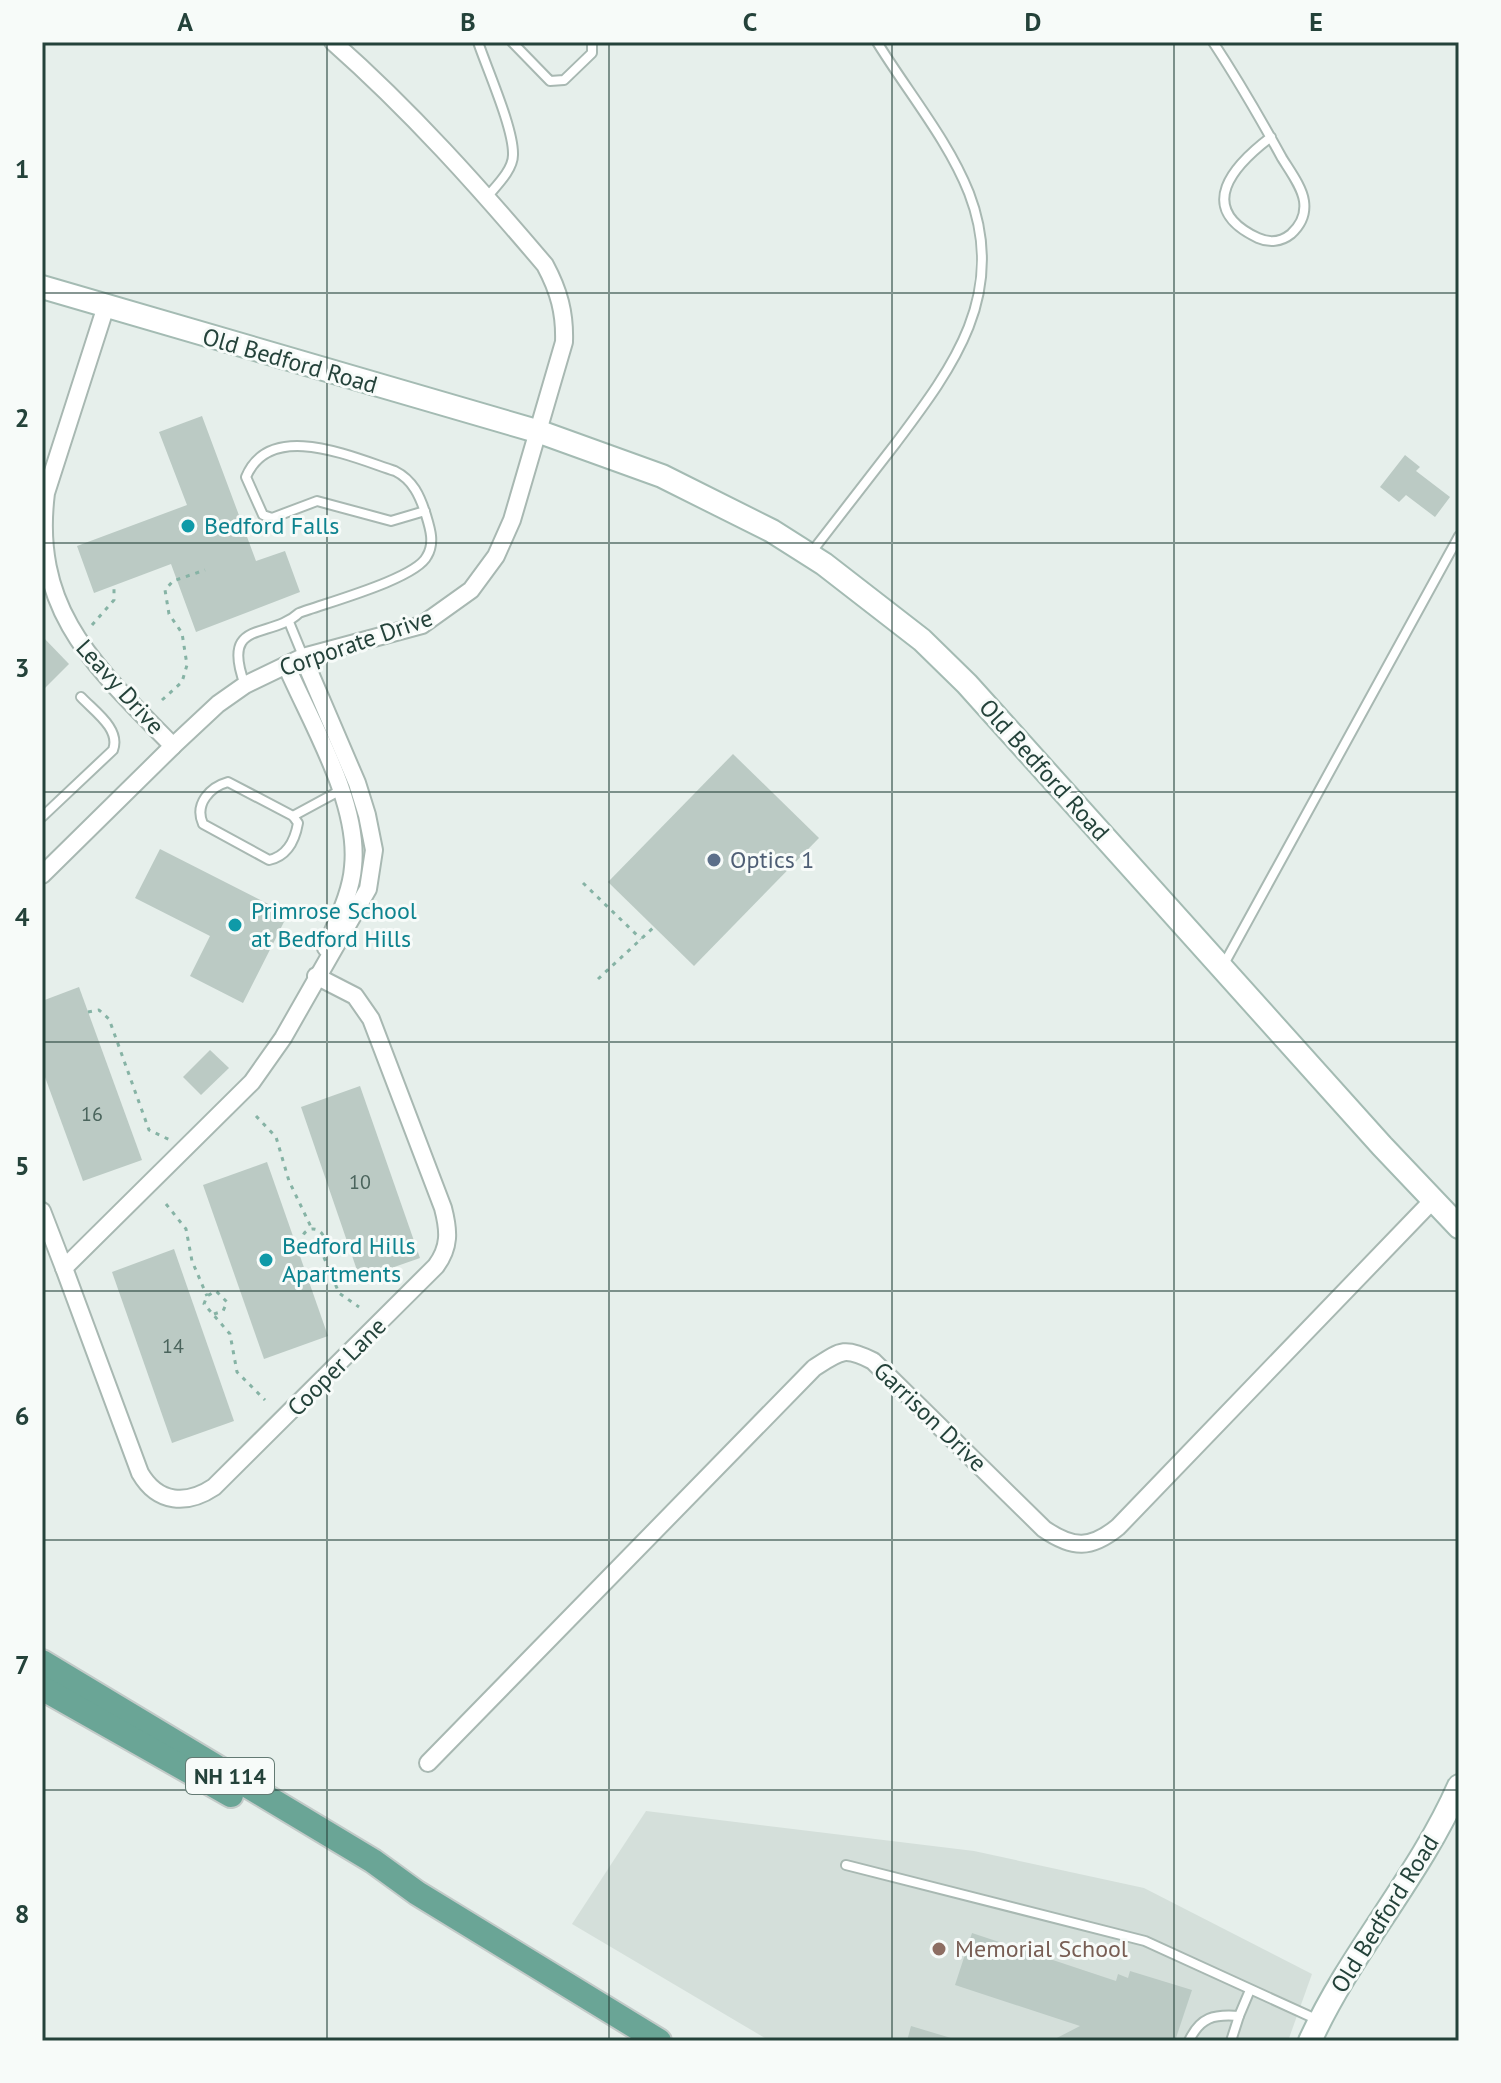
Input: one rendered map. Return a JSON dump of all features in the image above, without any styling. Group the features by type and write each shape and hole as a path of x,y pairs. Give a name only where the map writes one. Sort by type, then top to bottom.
{"main road":[{"name":"NH 114","path":"42,1662 373,1861 417,1893 659,2041"},
{"name":"NH 114","path":"42,1688 359,1867 417,1893"}],"street":[{"path":"333,42 411,113 545,265 562,302 564,342 540,432"},
{"name":"Old Bedford Road","path":"42,287 540,432 662,476 772,531 810,555 898,620 967,684 1221,968 1459,1227"},
{"name":"Leavy Drive","path":"106,306 46,493 43,522 45,560 57,604 81,647 173,746"},
{"name":"Corporate Drive","path":"42,875 173,746 218,704 245,685 303,657 422,625 471,590 496,556 512,520 540,432"},
{"path":"64,1268 252,1082 283,1038 316,976 360,908 370,880 374,850 357,783 303,657"},
{"path":"286,665 341,790 354,835 353,869 316,976"},
{"name":"Cooper Lane","path":"42,1211 140,1473 155,1492 177,1500 191,1500 214,1487 446,1253 448,1239 443,1208 371,1019 355,996 316,976"},
{"name":"Garrison Drive","path":"428,1763 814,1368 837,1353 852,1350 873,1361 1044,1529 1062,1541 1083,1547 1102,1540 1118,1527 1433,1200"},
{"name":"Old Bedford Road","path":"1314,2031 1368,1939 1413,1876 1459,1786"}],"lane":[{"path":"478,42 501,108 513,156 502,179 487,197"},
{"path":"512,42 550,81 564,80 592,53 592,42"},
{"path":"810,555 948,374 967,337 979,291 980,242 969,192 877,42"},
{"path":"1213,42 1271,137 1304,197 1305,213 1299,226 1287,237 1271,242 1255,237 1234,220 1226,210 1223,195 1233,170 1271,137"},
{"path":"245,685 237,659 243,641 267,625 289,622 299,613 420,566 432,542 425,511 407,477 310,444 284,448 256,460 246,477 257,506 263,515 272,518 317,501 391,521 425,511"},
{"path":"1221,968 1459,536"},
{"path":"289,622 303,657"},
{"path":"42,817 113,750 116,742 115,734 81,697"},
{"path":"228,782 293,816 298,823 289,849 269,860 203,824 200,808 207,793 228,782"},
{"path":"293,816 341,790"},
{"path":"846,1865 1145,1941 1250,1990 1314,2031"},
{"path":"1231,2041 1250,1990"},
{"path":"1189,2041 1195,2027 1205,2018 1218,2014 1239,2016"}],"path":[{"path":"162,700 182,682 187,665 182,633 169,614 165,590 173,581 205,570"},
{"path":"92,625 114,600 114,585"},
{"path":"583,883 641,939"},
{"path":"598,979 654,927"},
{"path":"88,1012 99,1010 109,1019 149,1130 175,1142"},
{"path":"256,1116 276,1137 289,1181 312,1229"},
{"path":"166,1204 186,1229 192,1261 207,1296"},
{"path":"312,1229 321,1232 325,1239 320,1248 307,1250 302,1241 305,1232 312,1229"},
{"path":"320,1248 339,1293 359,1307"},
{"path":"214,1314 223,1311 227,1302 216,1291 207,1296 204,1304 230,1334 237,1372 265,1400"}],"shaded area":[{"name":"Memorial School","path":"646,1811 974,1851 1144,1888 1312,1974 1288,2041 770,2041 572,1924"}],"building":[{"name":"Bedford Falls","path":"202,416 256,561 285,551 300,592 196,632 171,564 94,593 77,546 187,505 159,432"},
{"path":"1405,455 1420,467 1416,471 1450,497 1435,517 1406,495 1399,502 1380,487"},
{"path":"42,636 69,664 42,691"},
{"name":"Optics 1","path":"733,754 819,838 694,966 608,882"},
{"name":"Primrose School at Bedford Hills","path":"160,849 288,914 243,1003 190,976 210,936 135,898"},
{"path":"79,987 142,1160 83,1181 42,1069 42,1001"},
{"path":"210,1050 229,1068 201,1095 183,1077"},
{"name":"Bedford Hills Apartments","path":"360,1086 420,1258 360,1279 301,1107"},
{"name":"Bedford Hills Apartments","path":"267,1162 328,1336 264,1359 203,1185"},
{"path":"174,1249 234,1421 172,1443 112,1272"},
{"path":"972,1933 1116,1981 1118,1974 1128,1978 1130,1971 1192,1990 1175,2041 1051,2041 1080,2026 955,1985"},
{"path":"911,2026 951,2038 950,2041 907,2041"}],"place":[{"name":"Bedford Falls","path":"188,526"},
{"name":"Optics 1","path":"714,860"},
{"name":"Primrose School at Bedford Hills","path":"235,925"},
{"name":"Bedford Hills Apartments","path":"266,1260"},
{"name":"Memorial School","path":"939,1949"}]}
